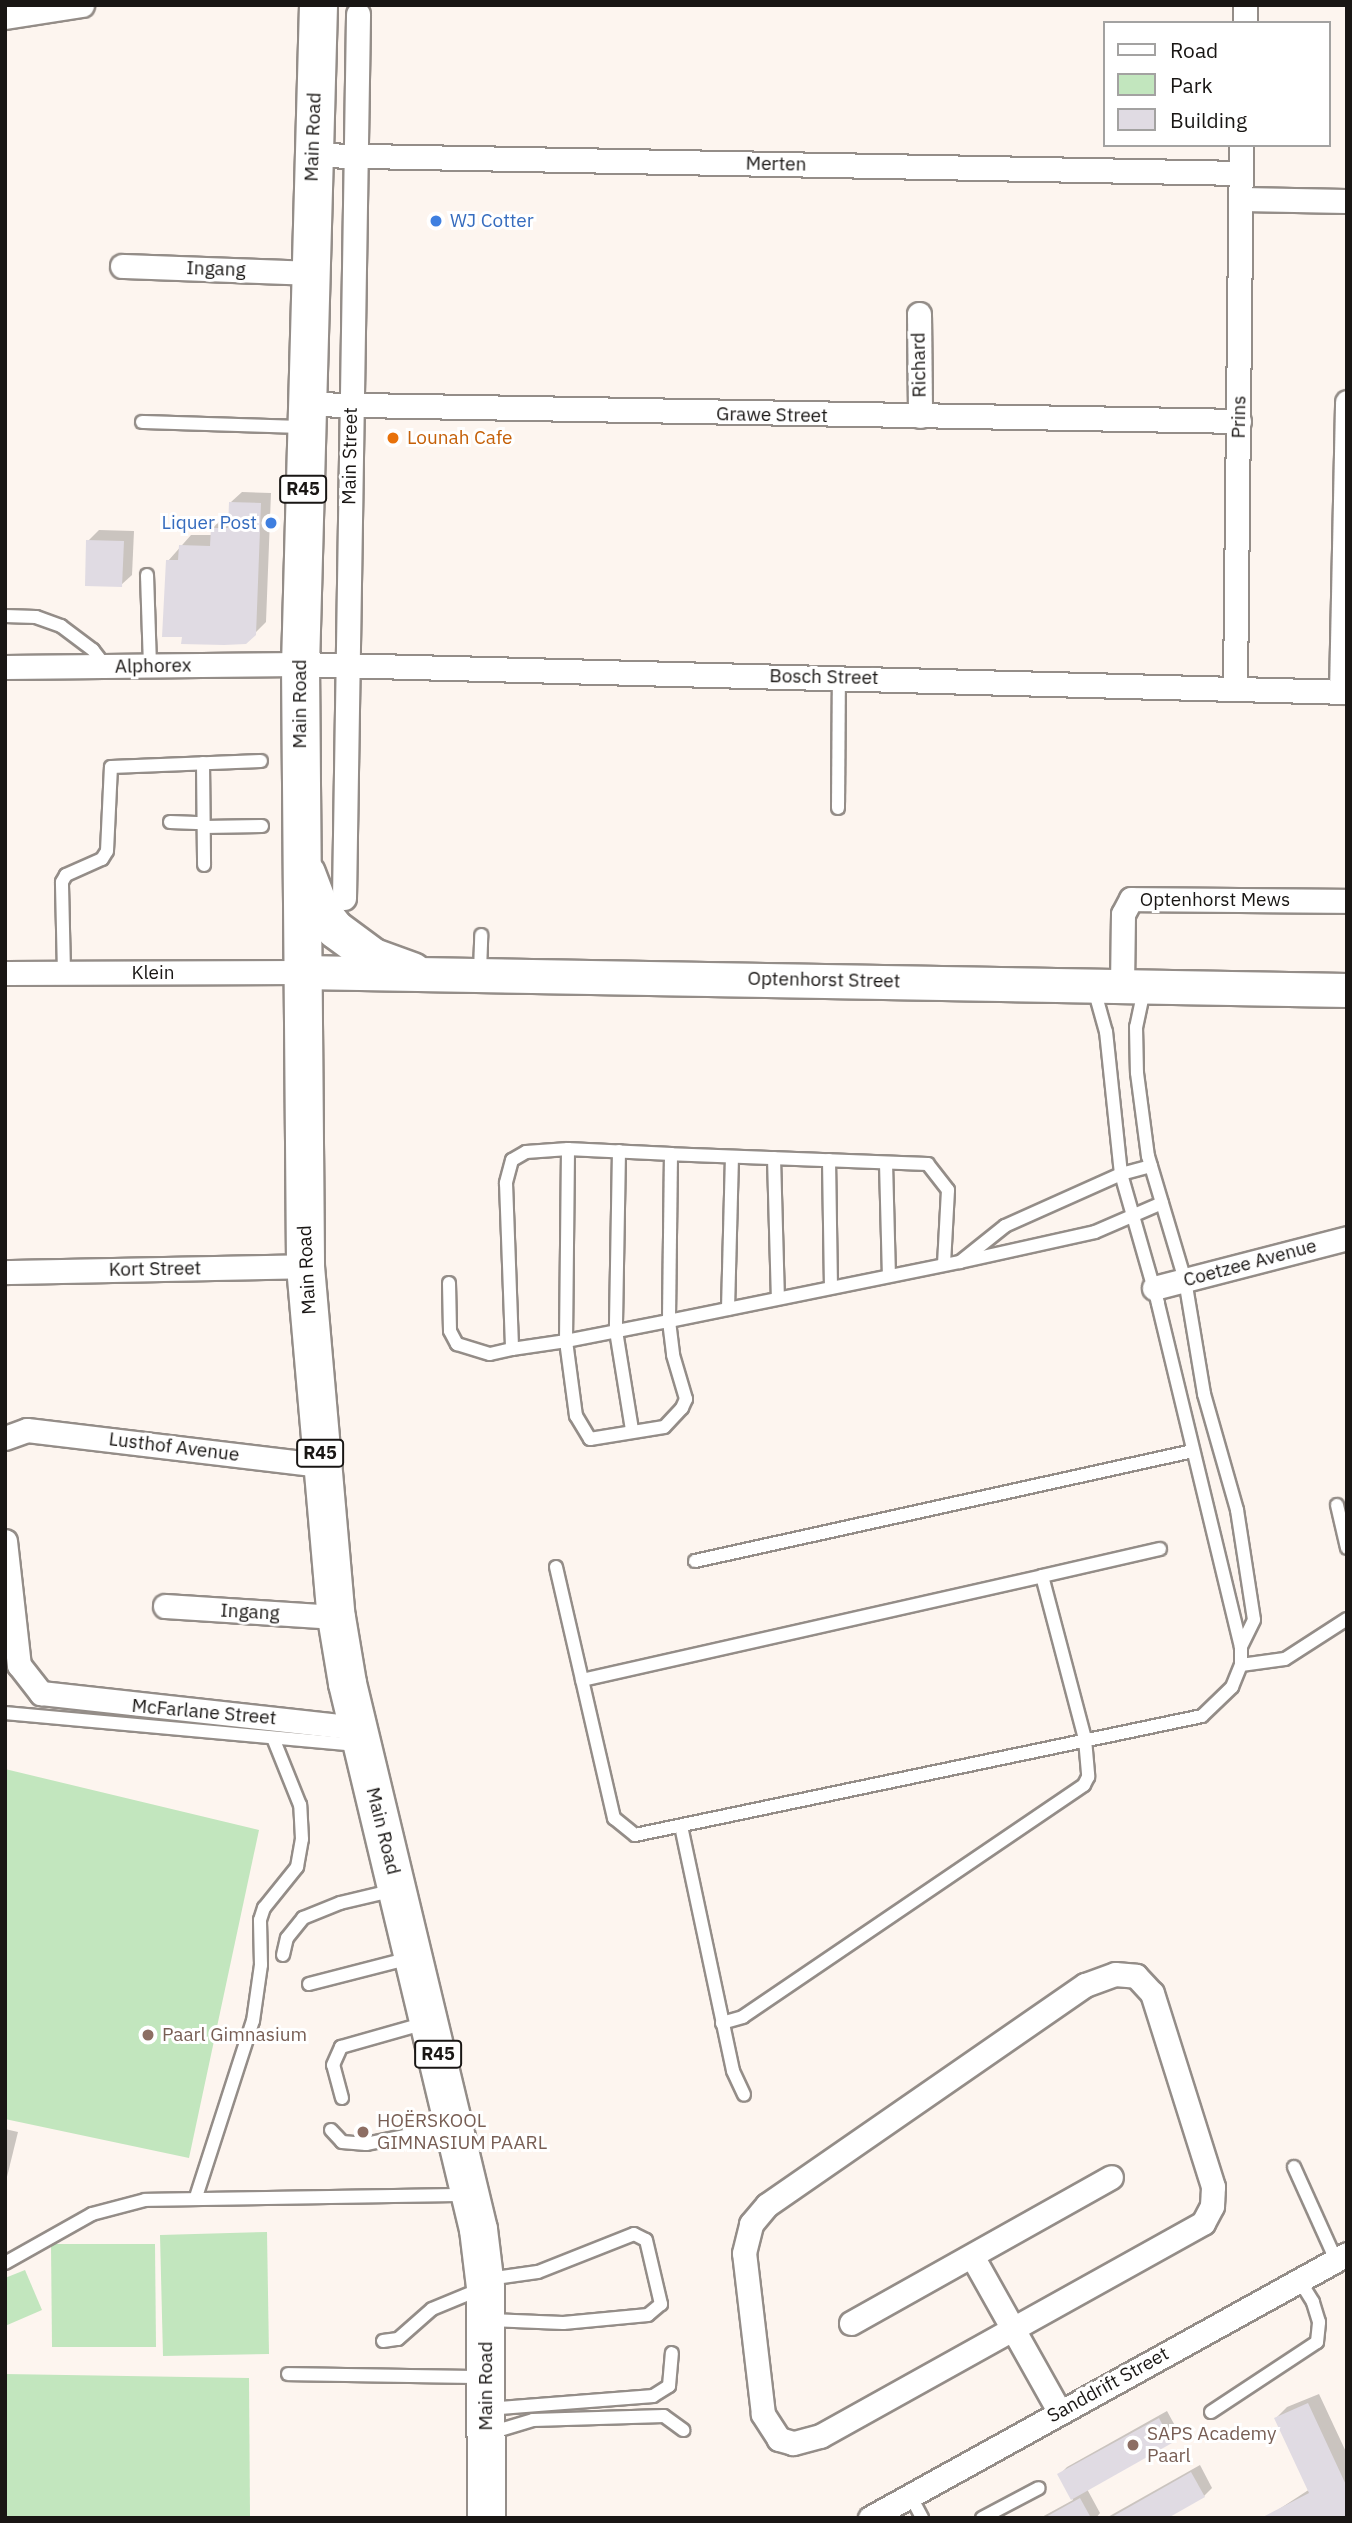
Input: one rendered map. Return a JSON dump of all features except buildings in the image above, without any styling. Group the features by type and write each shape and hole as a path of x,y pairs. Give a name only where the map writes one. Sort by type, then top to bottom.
{"main road":[{"name":"Main Road","path":"318,5 304,415 300,664 299,852 305,1266 336,1617 359,1736 471,2195 485,2295 486,2518"},
{"path":"299,852 313,895 335,929 373,957 412,971"},
{"name":"Optenhorst Street","path":"301,972 412,971 1347,990"}],"street":[{"path":"5,17 82,5"},
{"name":"Main Street","path":"344,898 358,14"},
{"name":"Prins","path":"1235,688 1241,147"},
{"name":"Merten","path":"312,155 1240,173"},
{"path":"1241,199 1347,201"},
{"name":"Ingang","path":"122,266 309,273"},
{"name":"Richard","path":"919,314 920,416"},
{"path":"1344,692 1347,402"},
{"name":"Grawe Street","path":"304,415 350,404 1240,421"},
{"name":"Bosch Street","path":"300,664 1344,692"},
{"name":"Alphorex","path":"5,667 300,664"},
{"name":"Optenhorst Mews","path":"1120,985 1123,914 1131,899 1347,901"},
{"name":"Klein","path":"5,973 301,972"},
{"name":"Coetzee Avenue","path":"1154,1288 1347,1238"},
{"name":"Kort Street","path":"5,1272 305,1266"},
{"name":"Lusthof Avenue","path":"5,1438 27,1430 321,1465"},
{"path":"5,1541 19,1665 41,1693 359,1736"},
{"name":"Ingang","path":"165,1606 336,1617"},
{"path":"1115,1974 1136,1976 1152,1993 1213,2187 1212,2206 1203,2223 1014,2331 820,2437 793,2443 779,2438 763,2414 744,2253 751,2224 767,2205 1085,1985 1115,1974"},
{"path":"851,2323 1111,2177"},
{"path":"972,2256 1059,2411"},
{"name":"Sanddrift Street","path":"870,2518 1341,2257"}],"lane":[{"path":"142,422 304,415"},
{"path":"148,575 150,666"},
{"path":"5,616 36,617 61,625 93,650 105,666"},
{"path":"838,808 839,678"},
{"path":"64,973 62,882 66,875 102,859 107,851 111,767 261,761"},
{"path":"203,763 204,865"},
{"path":"170,822 262,826"},
{"path":"480,973 481,935"},
{"path":"1120,985 1136,1027 1137,1073 1151,1166 1185,1280 1204,1394 1245,1559 1254,1619 1241,1647"},
{"path":"556,1567 614,1818 635,1835 1202,1716 1232,1687 1241,1665 1241,1647 1154,1288 1121,1174 1105,1032 1120,985"},
{"path":"569,1149 566,1340 570,1389 583,1432 590,1439 632,1430 664,1427 686,1399 673,1355 669,1321 671,1154"},
{"path":"512,1349 506,1182 512,1160 526,1152 569,1149 928,1164 939,1172 948,1190 944,1264"},
{"path":"619,1151 615,1331 632,1430"},
{"path":"728,1308 732,1157"},
{"path":"774,1158 778,1298"},
{"path":"829,1160 831,1287"},
{"path":"886,1163 889,1275"},
{"path":"960,1262 1005,1226 1121,1174 1151,1166"},
{"path":"449,1283 450,1331 457,1344 490,1354 669,1321 1095,1232 1133,1213 1162,1203"},
{"path":"695,1561 1193,1451"},
{"path":"1337,1505 1347,1548"},
{"path":"582,1679 1160,1549"},
{"path":"722,2023 743,2017 1077,1793 1088,1777 1085,1739 1042,1576"},
{"path":"1241,1665 1285,1660 1347,1619"},
{"name":"McFarlane Street","path":"5,1713 273,1738 359,1736"},
{"path":"195,2197 253,2021 261,1965 260,1920 264,1908 297,1867 302,1839 300,1805 273,1738"},
{"path":"681,1826 733,2071 744,2095"},
{"path":"283,1955 287,1938 303,1918 340,1903 397,1889"},
{"path":"309,1984 413,1957"},
{"path":"342,2098 333,2065 341,2047 430,2022"},
{"path":"331,2130 342,2142 366,2144 456,2126"},
{"path":"1294,2167 1341,2257"},
{"path":"5,2263 61,2228 115,2206 195,2197 471,2195"},
{"path":"383,2341 398,2339 432,2309 485,2295 634,2234 646,2240 661,2304 654,2314 549,2323 485,2295"},
{"path":"1211,2412 1317,2342 1319,2322 1314,2301 1299,2280"},
{"path":"487,2407 653,2396 669,2386 671,2353"},
{"path":"288,2374 487,2407 533,2420 664,2416 683,2430"},
{"path":"982,2518 1039,2488"},
{"path":"910,2495 922,2518"}],"green space":[{"path":"5,1769 259,1830 189,2158 5,2119"},
{"path":"267,2232 269,2354 163,2356 160,2235"},
{"path":"51,2244 155,2244 156,2347 52,2347"},
{"path":"25,2270 42,2310 5,2326 5,2278"},
{"path":"5,2374 249,2378 250,2518 5,2518"}],"place":[{"name":"WJ Cotter","path":"436,221"},
{"name":"Lounah Cafe","path":"393,438"},
{"name":"Liquer Post","path":"271,523"},
{"name":"Paarl Gimnasium","path":"148,2035"},
{"name":"HOËRSKOOL GIMNASIUM PAARL","path":"363,2132"},
{"name":"SAPS Academy Paarl","path":"1133,2445"}]}
